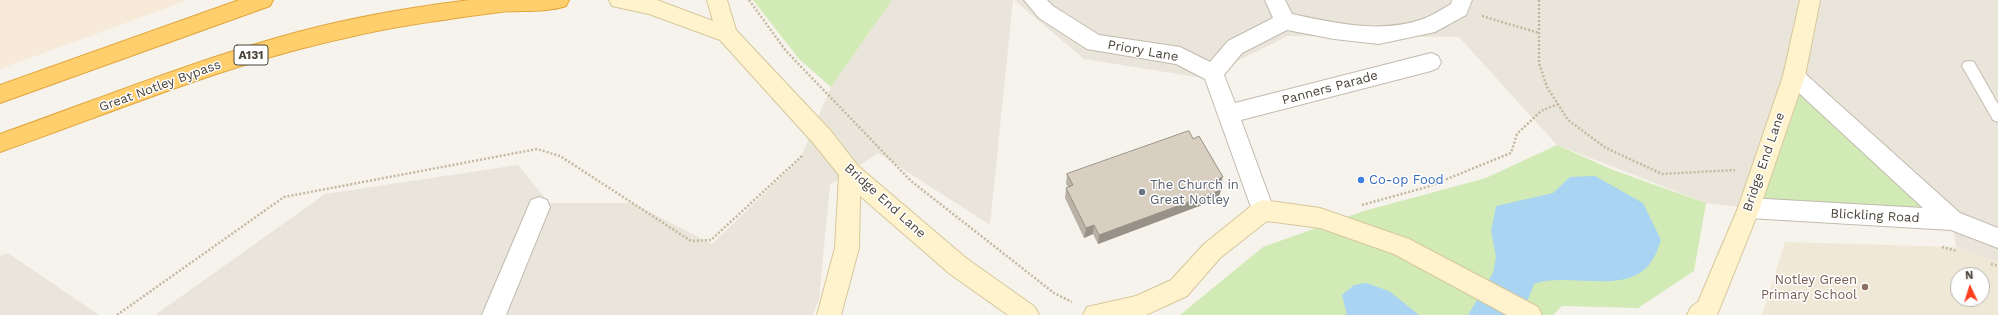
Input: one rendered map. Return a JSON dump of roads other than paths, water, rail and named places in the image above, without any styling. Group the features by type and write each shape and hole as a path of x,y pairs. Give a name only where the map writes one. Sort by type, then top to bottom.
{"highway":[{"path":"0,94 263,0"},
{"path":"490,0 512,3 542,3 559,0"},
{"name":"Great Notley Bypass","path":"0,143 217,65 298,40 430,13 512,3"}],"street":[{"name":"Bridge End Lane","path":"618,0 651,6 727,34"},
{"name":"Bridge End Lane","path":"717,0 727,34 822,137 850,173 958,266 1027,315"},
{"name":"Priory Lane","path":"1034,0 1046,12 1094,43 1180,56 1213,72"},
{"path":"1275,0 1285,21"},
{"name":"Bridge End Lane","path":"1706,314 1749,208 1763,163 1794,76 1810,0"},
{"path":"1263,210 1213,72 1235,47 1285,21 1334,31 1379,36 1428,26 1461,5"},
{"name":"Panners Parade","path":"1228,114 1431,62"},
{"path":"1794,76 1952,220"},
{"path":"829,315 847,248 850,173"},
{"path":"494,315 539,207"},
{"name":"Blickling Road","path":"1749,208 1952,220 1998,238"},
{"path":"1096,315 1138,307 1179,288 1212,251 1263,210 1320,218 1401,246 1530,315"}],"lane":[{"path":"1968,66 1998,116"}],"water":[{"path":"1595,176 1643,203 1661,240 1656,254 1651,262 1640,272 1627,278 1612,281 1563,280 1534,284 1522,315 1468,315 1493,273 1496,257 1491,231 1496,206 1553,193 1570,177"},
{"path":"1366,283 1389,291 1419,315 1347,315 1342,295 1354,285"}],"place":[{"name":"Co-op Food","path":"1361,180"},
{"name":"The Church in Great Notley","path":"1142,192"},
{"name":"Notley Green Primary School","path":"1865,287"}]}
